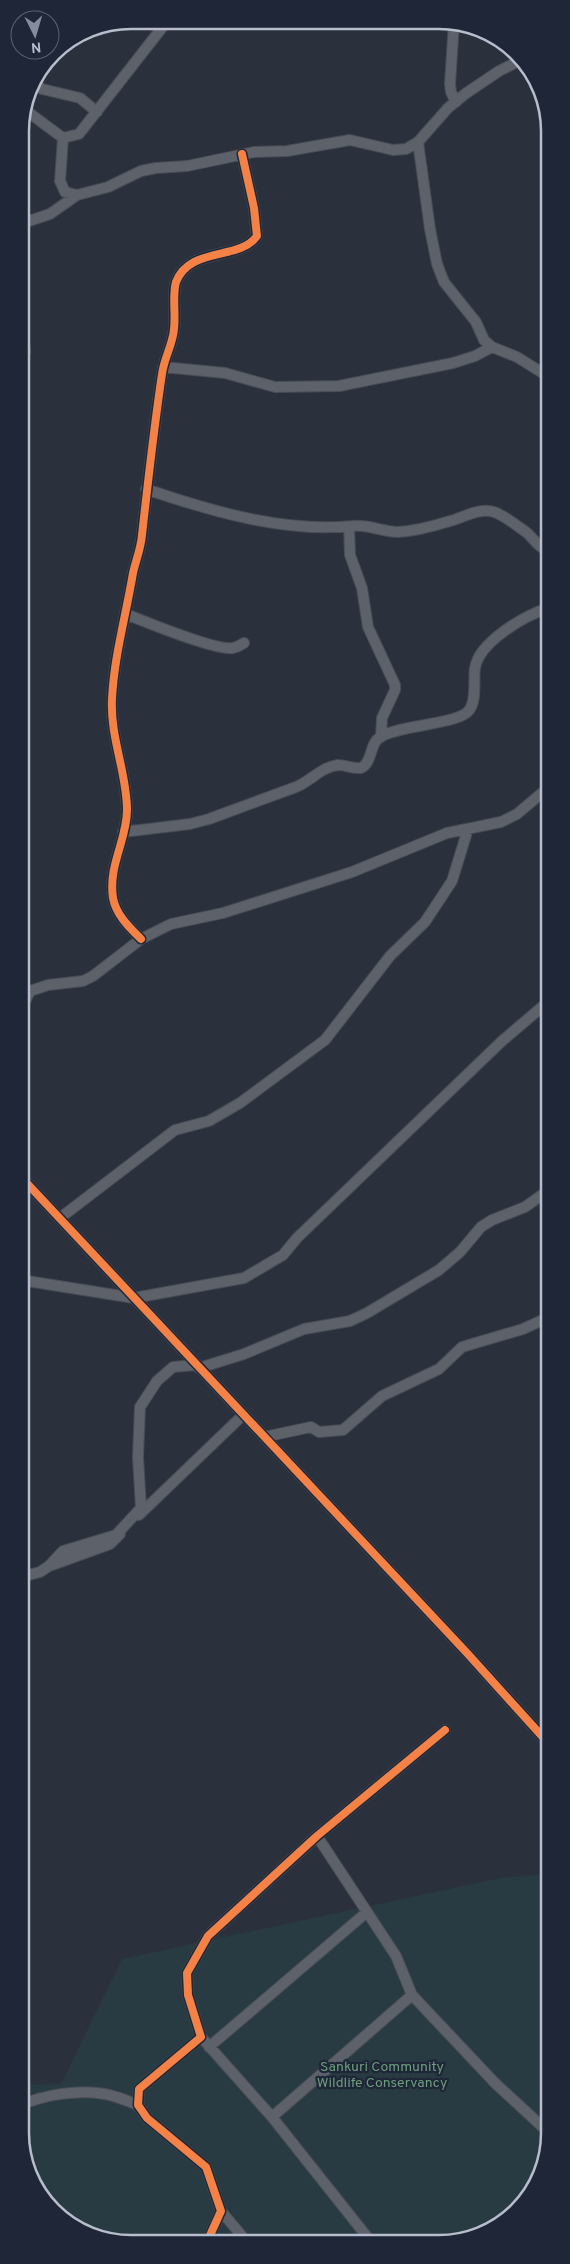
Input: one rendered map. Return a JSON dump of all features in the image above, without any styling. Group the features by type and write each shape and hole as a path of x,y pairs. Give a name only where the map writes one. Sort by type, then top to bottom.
{"street":[{"path":"62,138 79,134 161,29"},
{"path":"453,30 450,84 451,92 456,102"},
{"path":"29,221 50,214 77,195 108,187 141,171 187,166 254,152 286,151 350,140 393,150 406,149 418,142 448,108 499,71 515,63"},
{"path":"39,86 42,89 80,98 97,112"},
{"path":"31,114 62,138"},
{"path":"62,138 60,181 65,192 77,195"},
{"path":"418,142 430,229 440,273 444,282 476,322 484,340 492,347 517,357 541,372"},
{"path":"141,939 120,915 113,897 113,868 127,814 127,789 114,742 112,700 118,651 141,541 146,489 163,367 171,345 174,328 176,283 183,270 193,262 220,252 245,246 253,242 257,236 254,208 242,154"},
{"path":"163,367 225,373 275,387 338,386 453,363 475,356 492,347"},
{"path":"146,489 195,506 229,514 291,524 354,526 384,531 408,531 482,512 494,511 526,532 541,546"},
{"path":"349,527 350,555 362,588 368,627 395,685 395,690 382,718 381,736"},
{"path":"122,832 181,825 209,819 296,787 307,782 324,768 346,765 361,768 368,759 375,741 381,736 399,729 452,720 464,716 470,710 474,670 480,653 516,623 541,610"},
{"path":"126,614 226,648 234,648 244,643"},
{"path":"29,993 48,985 83,981 93,976 141,939 179,921 222,914 338,877 447,833 501,822 517,814 541,794"},
{"path":"60,1218 174,1130 209,1121 240,1103 325,1040 390,956 425,922 452,881 468,829"},
{"path":"29,1281 134,1298 244,1278 283,1255 297,1238 489,1054 541,1008"},
{"path":"29,1185 467,1653 541,1735"},
{"path":"29,1575 40,1572 49,1566 63,1551 116,1535 141,1508 138,1457 140,1407 157,1381 173,1367 197,1366 244,1354 304,1329 350,1321 367,1313 439,1270 460,1252 482,1227 492,1220 525,1207 541,1196"},
{"path":"264,1437 311,1427 319,1432 343,1430 382,1396 439,1369 462,1347 523,1329 541,1321"},
{"path":"49,1566 110,1544 243,1415"},
{"path":"366,2235 272,2117 201,2037 188,1995 186,1973 208,1936 317,1836 445,1730"},
{"path":"317,1836 396,1956 412,1995 495,2083 541,2125"},
{"path":"209,2047 367,1912"},
{"path":"272,2117 412,1995"},
{"path":"138,2105 139,2089 201,2037"},
{"path":"29,2101 40,2096 73,2093 104,2094 138,2105 147,2118 206,2167 220,2211 241,2235"},
{"path":"210,2235 220,2211"}],"green space":[{"name":"Sankuri Community Wildlife Conservancy","path":"541,1875 541,2139 538,2159 531,2178 520,2195 496,2218 465,2232 439,2235 125,2235 98,2230 80,2222 59,2205 46,2190 32,2159 29,2133 29,2085 61,2084 122,1959 501,1878"}],"cycle path":[{"path":"141,939 120,916 113,898 113,875 124,832 127,810 112,713 113,683 133,573 140,549 162,374 173,335 176,282 183,271 192,263 203,258 239,249 249,244 257,236 254,208 242,154"},
{"path":"29,1186 467,1653 541,1735"},
{"path":"210,2235 221,2211 206,2167 147,2118 138,2105 139,2089 201,2037 188,1995 187,1973 208,1936 317,1836 445,1730"}]}
